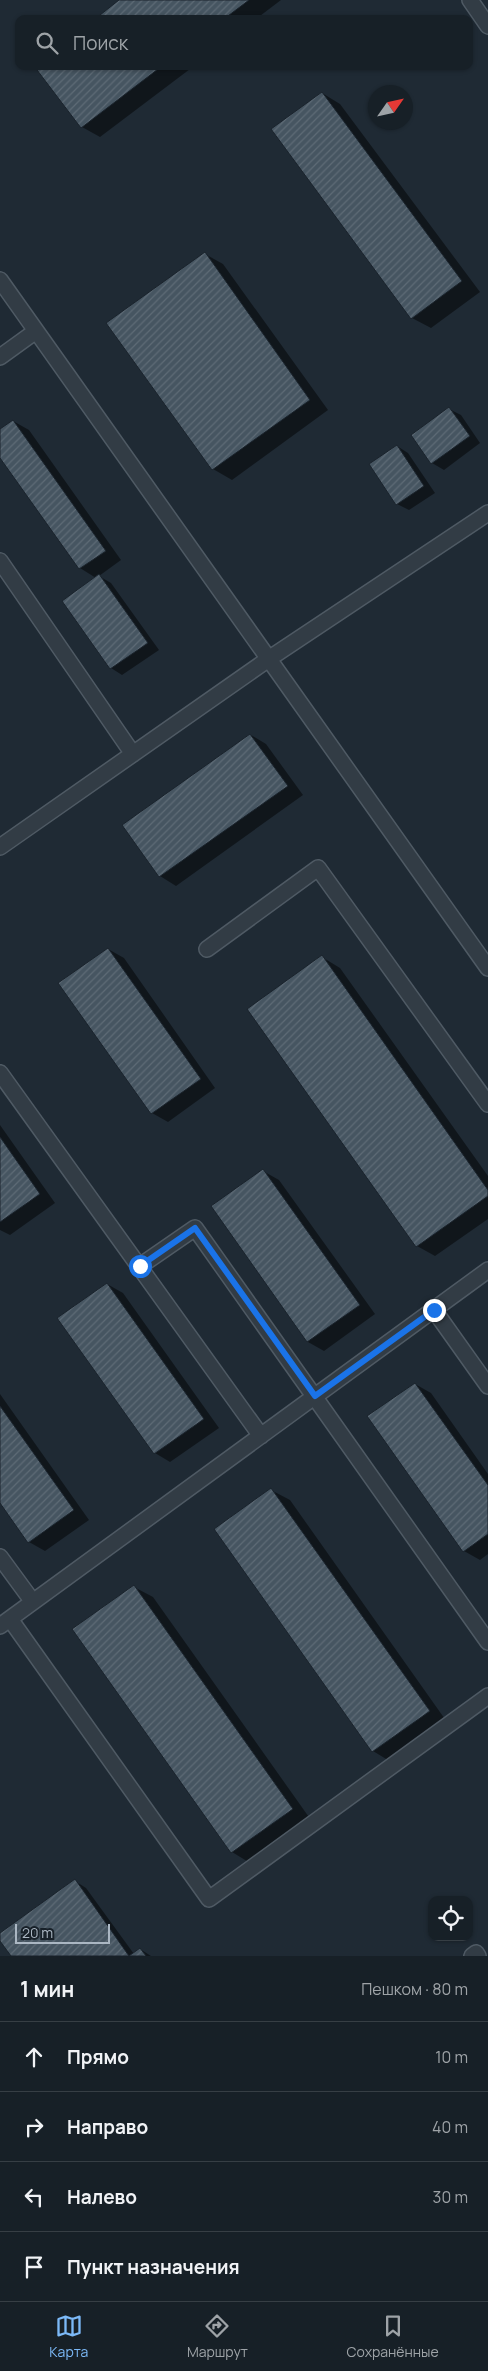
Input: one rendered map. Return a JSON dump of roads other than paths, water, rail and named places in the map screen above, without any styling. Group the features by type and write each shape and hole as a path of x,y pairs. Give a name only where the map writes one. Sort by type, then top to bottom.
{"lane":[{"path":"470,0 488,26"},
{"path":"0,280 270,658 488,968"},
{"path":"0,357 36,331"},
{"path":"0,847 270,658 488,513"},
{"path":"0,561 133,754"},
{"path":"207,949 318,868 488,1104"},
{"path":"0,1073 261,1436"},
{"path":"140,1266 195,1228 488,1642"},
{"path":"488,1270 5,1622 209,1899 488,1696"},
{"path":"434,1310 488,1386"},
{"path":"0,1557 33,1602"},
{"path":"472,1956 476,1954 478,1956"}]}
